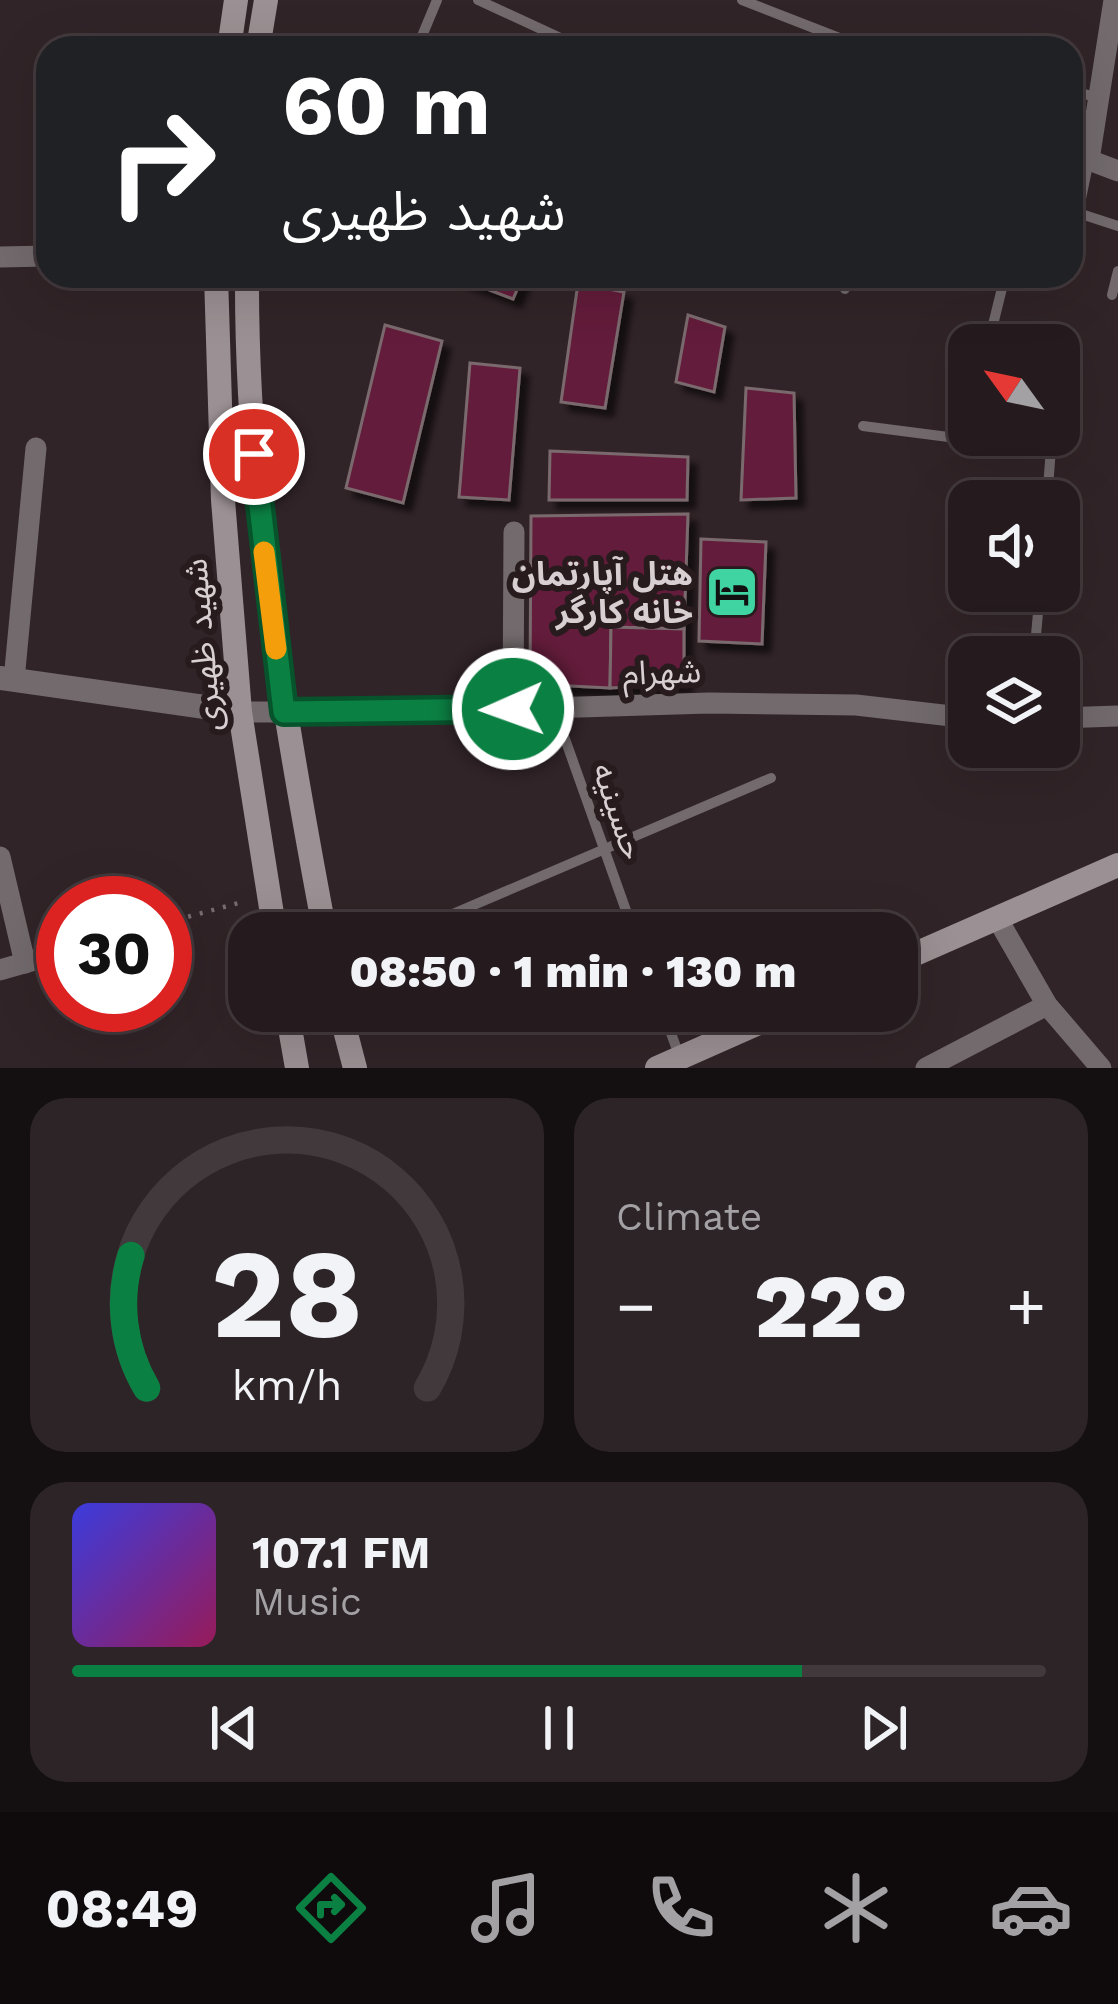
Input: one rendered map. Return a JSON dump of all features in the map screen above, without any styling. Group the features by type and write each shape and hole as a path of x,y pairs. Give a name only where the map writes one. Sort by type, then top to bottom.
{"main road":[{"path":"231,36 236,0"},
{"path":"260,36 266,0"},
{"name":"شهید ظهیری","path":"217,288 223,500 240,712 272,912"},
{"path":"247,288 250,413 284,712 322,912"},
{"path":"918,953 1118,865"},
{"path":"290,1032 297,1068"},
{"path":"346,1032 355,1068"},
{"path":"668,1063 738,1032"}],"street":[{"path":"1114,0 1112,44 1089,160 1118,171"},
{"path":"0,257 36,256"},
{"path":"36,448 7,679 240,712"},
{"path":"513,709 514,532"},
{"name":"شهرام","path":"240,712 709,703 835,705 948,716"},
{"path":"1080,717 1118,716"},
{"path":"0,857 26,963"},
{"path":"997,918 1047,1005 1101,1068"},
{"path":"0,970 36,960"},
{"path":"926,1068 1047,1005"}],"lane":[{"path":"422,36 437,0"},
{"path":"478,0 556,36"},
{"path":"742,0 834,36"},
{"path":"1083,94 1098,98"},
{"path":"1083,189 1089,160"},
{"path":"1083,215 1118,226"},
{"path":"1112,295 1118,271"},
{"path":"993,324 1002,288"},
{"path":"863,426 948,437"},
{"name":"حسینیه","path":"554,708 626,912"},
{"path":"457,912 771,778"},
{"path":"665,1032 668,1063"}],"path":[{"path":"192,915 269,895"}],"building":[{"path":"484,288 518,288 513,299"},
{"path":"577,288 624,292 605,408 561,402"},
{"path":"688,315 725,327 714,392 676,382"},
{"path":"385,325 442,341 403,503 346,488"},
{"path":"470,363 520,368 509,500 459,497"},
{"path":"746,388 794,393 796,498 741,500"},
{"path":"550,451 688,457 687,500 549,500"},
{"path":"688,514 684,629 611,627 610,688 530,684 531,516"},
{"name":"هتل آپارتمان خانه کارگر","path":"701,539 766,542 762,644 699,641"},
{"path":"611,627 684,629 684,684 610,688"}],"slow traffic":[{"path":"264,552 276,649"}],"place":[{"name":"هتل آپارتمان خانه کارگر","path":"732,592"}],"route":[{"path":"254,454 284,712 513,709"}]}
